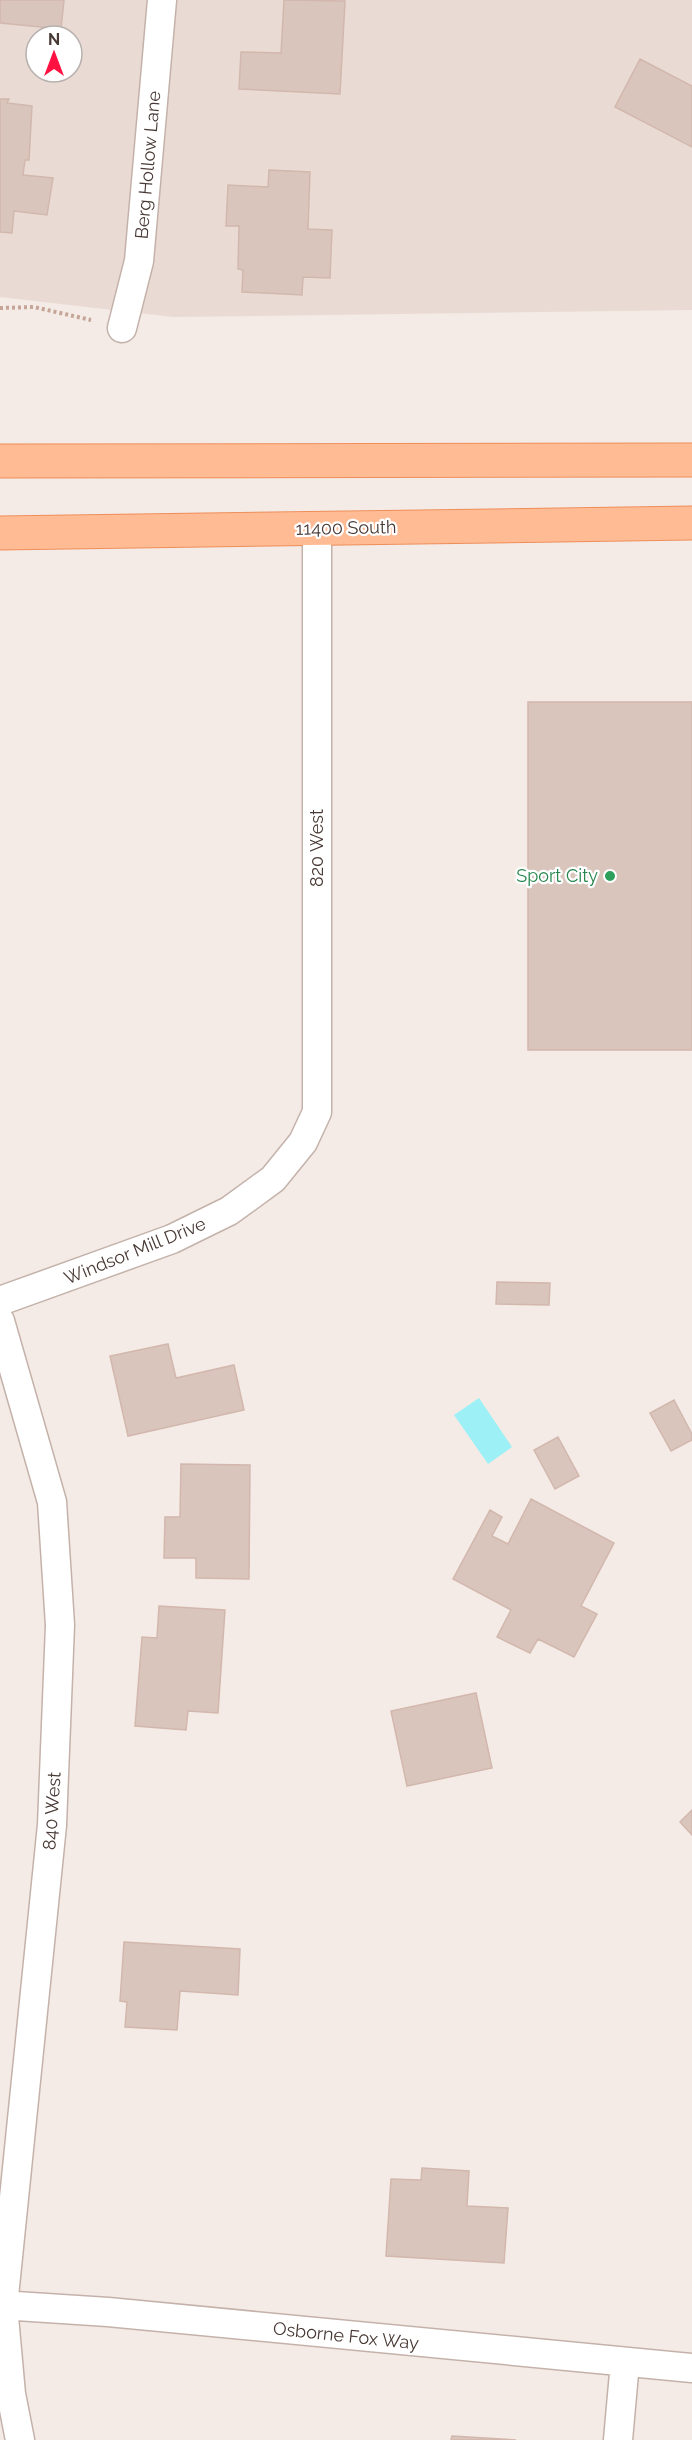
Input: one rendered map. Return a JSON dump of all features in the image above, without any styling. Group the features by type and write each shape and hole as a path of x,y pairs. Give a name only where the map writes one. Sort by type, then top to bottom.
{"main road":[{"path":"0,461 692,460"},
{"name":"11400 South","path":"0,533 692,523"}],"street":[{"name":"Berg Hollow Lane","path":"122,328 139,261 162,0"},
{"name":"820 West","path":"288,1161 303,1142 316,1112 317,528"},
{"name":"Windsor Mill Drive","path":"0,1301 172,1239 229,1211 273,1179 288,1161"},
{"name":"840 West","path":"0,1321 52,1502 60,1625 52,1825 2,2306 10,2394 20,2440"},
{"name":"Osborne Fox Way","path":"2,2306 108,2312 692,2368"},
{"path":"618,2440 625,2362"}],"path":[{"path":"0,308 34,307 122,328"}],"shaded area":[{"path":"0,0 692,0 692,310 173,317 0,297"}],"water":[{"path":"479,1398 512,1447 488,1464 454,1415"}],"building":[{"path":"0,0 64,0 62,24 24,25 0,23"},
{"path":"284,0 345,1 340,94 239,89 241,52 281,53"},
{"path":"640,59 692,86 692,147 615,107"},
{"path":"0,99 9,99 7,103 32,106 29,160 25,160 23,175 53,178 47,215 14,211 12,233 0,232"},
{"path":"269,170 310,172 308,229 332,230 330,278 303,277 302,295 242,292 243,270 238,269 239,226 226,226 228,185 268,187"},
{"name":"Sport City","path":"528,702 692,702 692,1050 528,1050"},
{"path":"497,1282 550,1283 549,1305 496,1304"},
{"path":"168,1344 176,1378 234,1365 244,1410 128,1436 110,1356"},
{"path":"674,1400 692,1434 692,1440 671,1451 650,1413"},
{"path":"558,1437 579,1476 555,1489 534,1450"},
{"path":"181,1464 250,1465 249,1579 196,1578 196,1558 164,1558 165,1517 180,1517"},
{"path":"531,1499 614,1543 581,1606 597,1614 574,1657 538,1639 530,1653 497,1637 511,1610 453,1579 490,1510 502,1517 492,1536 508,1544"},
{"path":"159,1606 225,1610 218,1713 188,1711 186,1730 135,1726 142,1637 157,1638"},
{"path":"476,1693 492,1768 407,1786 391,1711"},
{"path":"692,1810 692,1835 680,1822"},
{"path":"124,1942 240,1949 238,1995 180,1991 177,2030 125,2027 127,2002 120,2001"},
{"path":"422,2168 469,2171 467,2206 508,2208 504,2263 386,2256 391,2179 421,2180"},
{"path":"452,2436 516,2440 451,2440"}],"place":[{"name":"Sport City","path":"610,876"}]}
